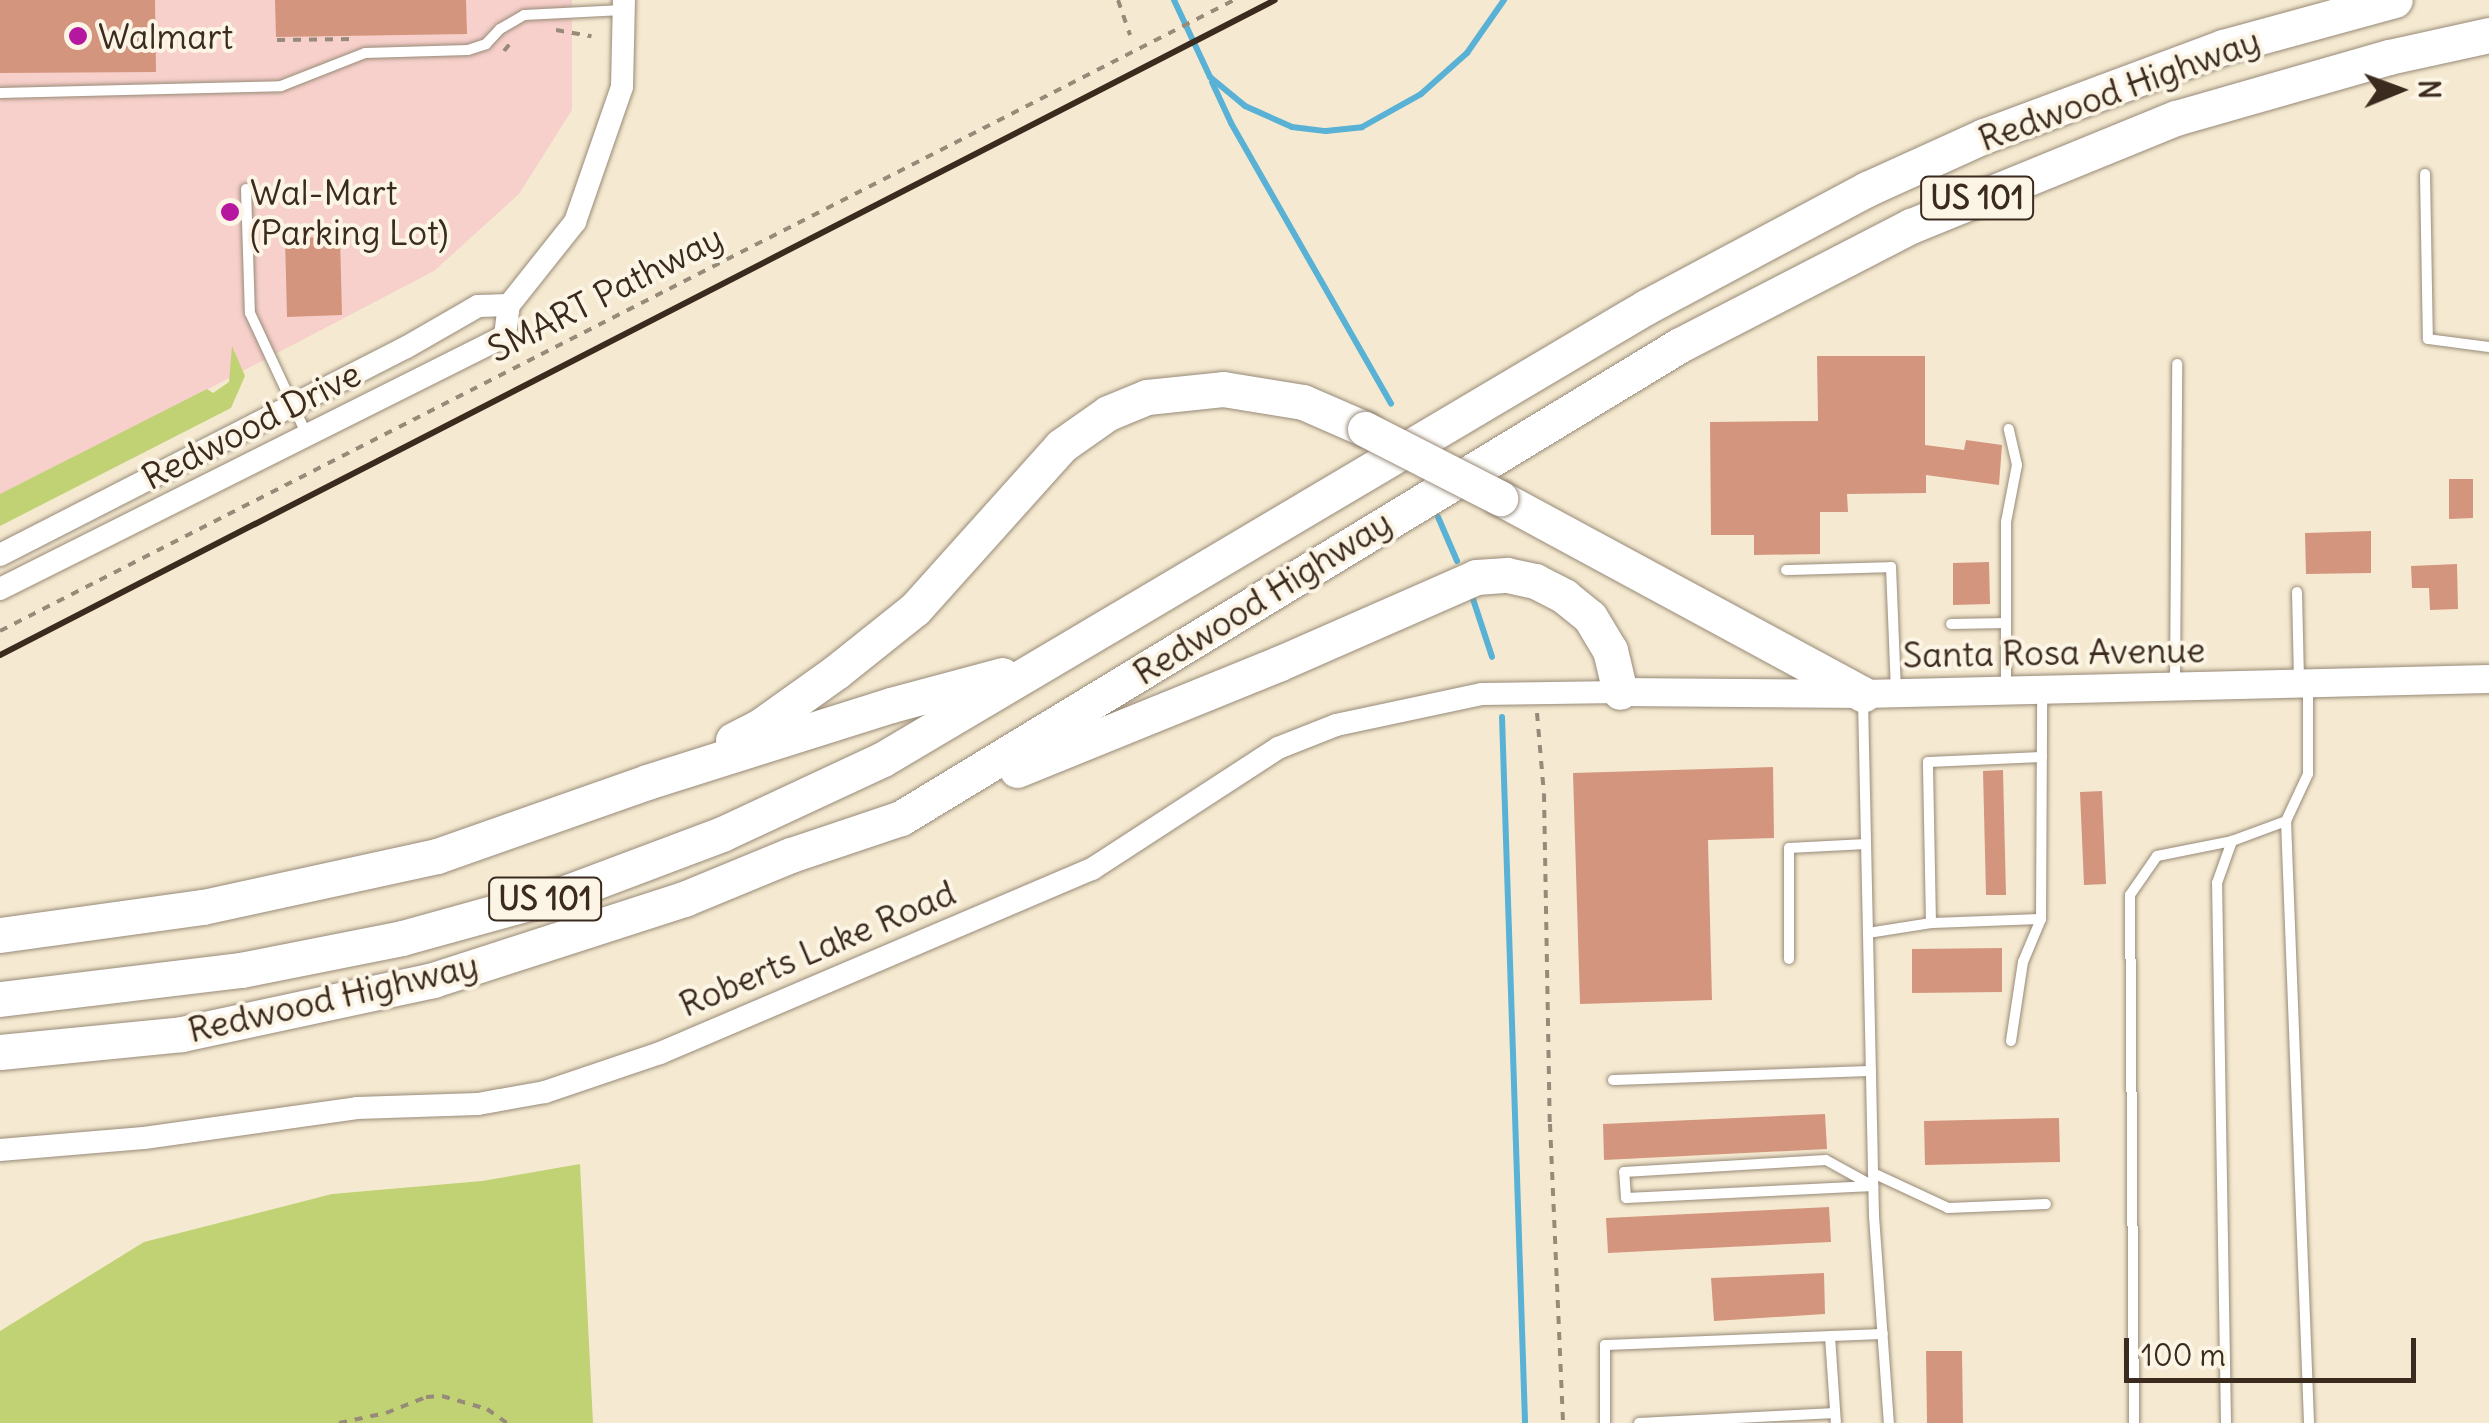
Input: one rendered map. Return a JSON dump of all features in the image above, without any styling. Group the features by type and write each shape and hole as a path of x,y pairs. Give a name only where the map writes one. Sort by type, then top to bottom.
{"highway":[{"name":"Redwood Highway","path":"0,999 241,970 402,938 536,902 648,864 800,800 882,759 1646,307 1867,189 1984,136 2223,46 2395,0"},
{"name":"Redwood Highway","path":"0,1052 182,1034 433,980 684,898 791,855 901,818 1680,346 1911,226 2176,118 2312,77 2489,35"},
{"path":"646,782 759,727 902,620 1061,446 1108,413 1147,397 1223,389 1303,402 1365,429 1879,693"},
{"path":"901,818 1278,664 1476,577 1506,575 1535,581 1590,617 1610,650 1620,692"},
{"path":"0,935 204,907 437,856 646,782 891,705 1046,663"}],"main road":[{"name":"Santa Rosa Avenue","path":"1620,692 1879,693 2489,679"}],"street":[{"name":"Redwood Drive","path":"0,589 505,336 508,304 575,222 622,87 623,5"},
{"name":"Redwood Drive","path":"0,555 405,348 478,306 508,304"},
{"name":"Roberts Lake Road","path":"0,1150 144,1138 357,1108 478,1104 545,1092 660,1052 1092,870 1278,748 1336,725 1482,694 1544,690 1620,692"}],"lane":[{"path":"0,92 281,86 364,53 468,50 486,44 524,15 623,5"},
{"path":"2425,174 2428,339 2489,347"},
{"path":"246,189 250,313 307,436"},
{"path":"2175,686 2177,364"},
{"path":"2006,690 2006,522 2018,464 2010,429"},
{"path":"1786,570 1891,567 1866,844 1873,1180 1889,1423"},
{"path":"2298,592 2308,774 2286,821 2309,1423"},
{"path":"1951,624 2006,623"},
{"path":"2011,1041 2022,962 2041,919 2042,690"},
{"path":"1931,923 1928,762 2042,757"},
{"path":"2134,1423 2130,894 2157,856 2232,840 2286,821"},
{"path":"2226,1423 2218,883 2232,840"},
{"path":"1789,959 1789,848 1866,844"},
{"path":"1868,933 1931,923 2041,919"},
{"path":"1614,1080 1871,1071"},
{"path":"1873,1180 1626,1198 1624,1172 1826,1160 1948,1208 2046,1204"},
{"path":"1605,1423 1605,1345 1882,1334"},
{"path":"1639,1423 1836,1418 1830,1336"}],"path":[{"path":"1118,0 1130,35"},
{"name":"SMART Pathway","path":"0,631 1234,0"},
{"path":"556,30 591,36"},
{"path":"504,52 527,32"},
{"path":"1544,690 1550,1124 1563,1423"},
{"path":"339,1423 386,1413 426,1396 442,1396 487,1409 507,1423"}],"shaded area":[{"path":"0,0 572,0 572,110 519,194 434,271 0,498"}],"green space":[{"path":"232,346 245,376 231,408 0,526 0,494 207,389 213,393 229,382"},
{"path":"580,1164 593,1423 0,1423 0,1331 144,1242 332,1194 482,1181"}],"building":[{"name":"Walmart","path":"0,0 155,0 156,72 0,73"},
{"path":"275,0 466,0 467,34 276,37"},
{"path":"340,237 342,315 287,317 285,238"},
{"path":"1817,356 1925,356 1925,445 1964,450 1966,440 2002,445 1999,485 1926,475 1926,493 1847,494 1848,512 1820,512 1820,554 1754,555 1754,535 1711,535 1710,422 1818,421"},
{"path":"2449,479 2473,479 2473,518 2449,519"},
{"path":"2371,531 2371,573 2306,574 2305,533"},
{"path":"1989,562 1990,604 1953,605 1953,563"},
{"path":"2457,564 2458,609 2430,610 2429,588 2412,588 2411,566"},
{"path":"1773,767 1774,838 1708,840 1712,1000 1580,1004 1573,773"},
{"path":"2003,770 2006,895 1986,895 1983,771"},
{"path":"2102,791 2106,884 2084,885 2080,792"},
{"path":"2002,948 2002,992 1912,993 1912,949"},
{"path":"1825,1114 1827,1149 1604,1160 1603,1124"},
{"path":"2059,1118 2060,1162 1925,1165 1924,1121"},
{"path":"1829,1207 1831,1242 1608,1253 1606,1218"},
{"path":"1824,1273 1825,1314 1714,1321 1711,1278"},
{"path":"1926,1351 1962,1351 1963,1423 1927,1423"}],"waterway":[{"path":"1174,0 1210,77 1245,106 1292,127 1326,131 1362,127 1421,94 1467,53 1504,0"},
{"path":"1212,82 1231,123 1391,404"},
{"path":"1438,517 1457,561"},
{"path":"1472,596 1492,657"},
{"path":"1502,717 1525,1423"}],"railway":[{"path":"0,655 1275,0"}],"place":[{"name":"Walmart","path":"78,36"},
{"name":"Wal-Mart (Parking Lot)","path":"230,212"}]}
